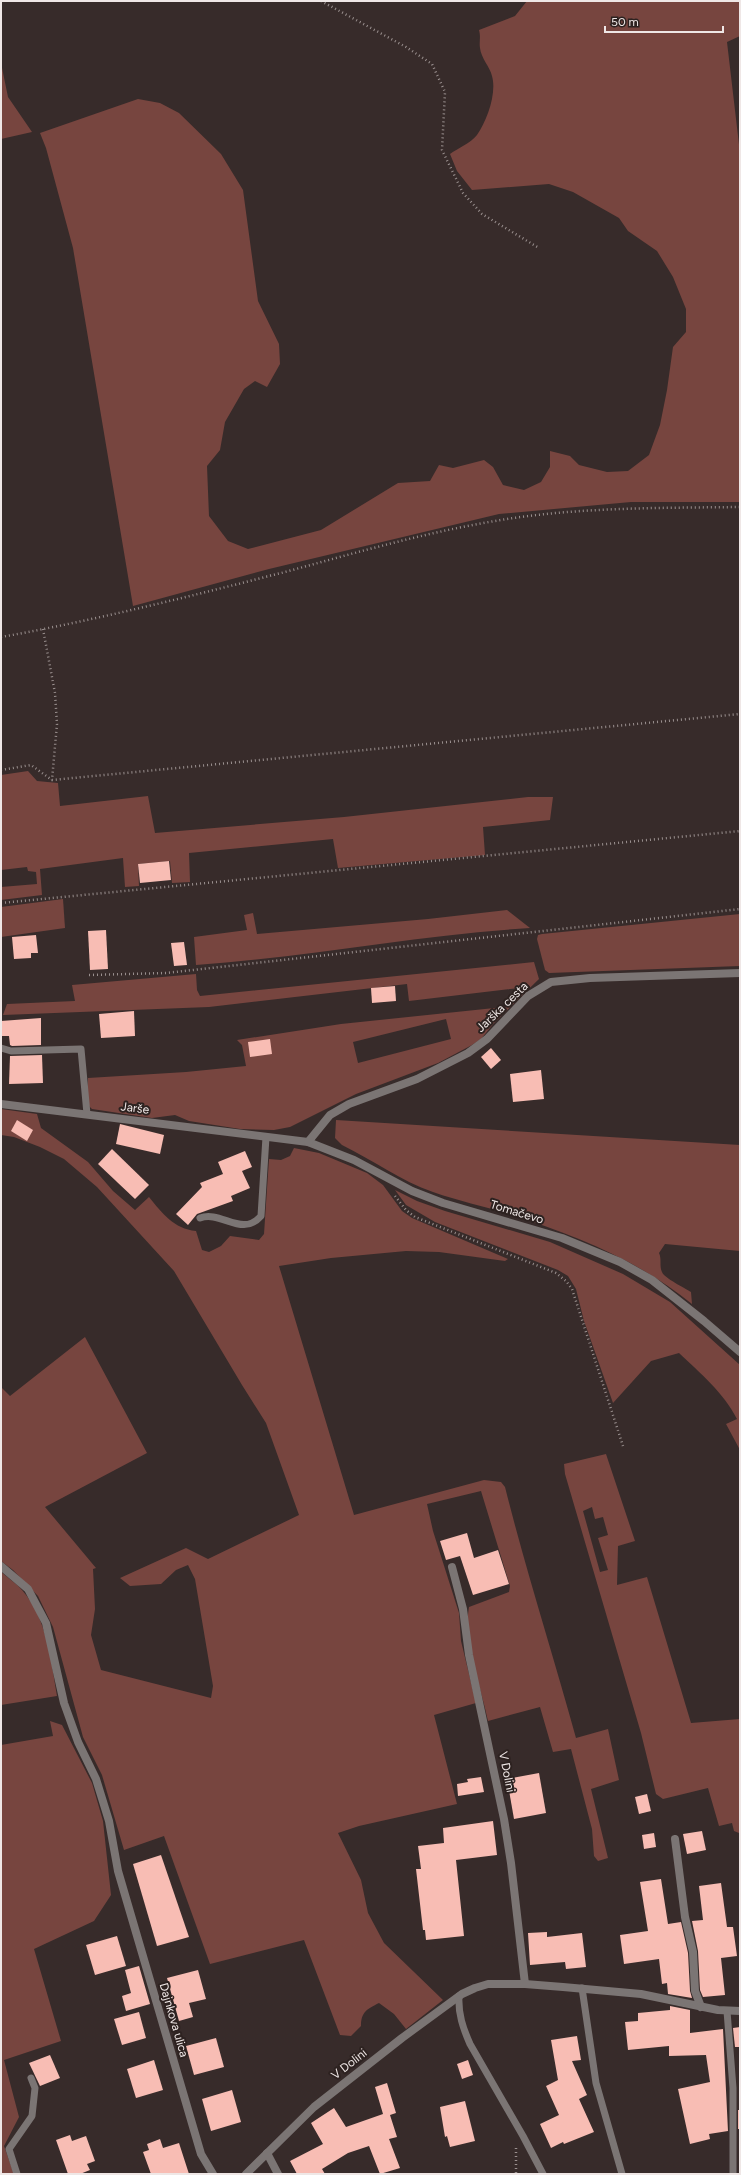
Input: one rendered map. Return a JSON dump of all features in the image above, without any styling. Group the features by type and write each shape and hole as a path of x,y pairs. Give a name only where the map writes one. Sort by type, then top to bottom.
{"street":[{"name":"Jarška cesta","path":"308,1142 330,1115 364,1097 417,1079 468,1053 487,1039 528,996 551,982 561,979 740,973"},
{"name":"Jarše","path":"1,1104 266,1136"},
{"name":"Tomačevo","path":"266,1136 308,1142 354,1160 386,1177 443,1203 562,1238 620,1262 652,1280 704,1320 740,1352"},
{"name":"Dajnkova ulica","path":"1,1566 28,1589 46,1623 64,1703 78,1742 96,1780 109,1820 118,1871 201,2154 211,2173"},
{"name":"V Dolini","path":"452,1567 463,1609 470,1655 504,1819 511,1863 525,1984"},
{"path":"675,1839 685,1917 693,1952 695,1991 701,2007"},
{"name":"V Dolini","path":"246,2174 314,2107 459,1996 475,1988 488,1984 525,1984 582,1988 641,1994 701,2007 727,2011 740,2011"},
{"path":"267,2153 278,2174"}],"lane":[{"path":"1,1048 11,1051 81,1049 87,1114"},
{"path":"200,1218 206,1215 243,1225 256,1222 261,1216 266,1136"},
{"path":"582,1988 596,2083 622,2174"},
{"path":"459,1996 458,2008 470,2044 543,2174"},
{"path":"727,2011 733,2088 733,2174"},
{"path":"17,2174 9,2149 32,2116 35,2088 31,2078"}],"path":[{"path":"320,1 406,47 432,64 445,92 442,150 463,193 482,214 539,248"},
{"path":"1,636 88,621 162,603 418,535 496,520 649,508 740,507"},
{"path":"43,629 55,693 58,724 52,780"},
{"path":"1,770 31,765 52,780 740,714"},
{"path":"1,902 740,831"},
{"path":"89,975 166,973 740,910"},
{"path":"386,1177 391,1189 399,1201 415,1217 556,1273 566,1281 574,1296 623,1446"},
{"path":"516,2174 515,2143 516,2140 523,2136"}],"shaded area":[{"path":"527,1 740,1 740,36 727,42 740,153 740,502 631,502 499,514 269,569 133,606 73,248 46,148 40,133 138,99 160,103 179,113 221,154 243,190 258,301 279,344 280,364 267,387 255,381 244,389 225,422 220,450 207,466 209,516 228,541 248,549 321,530 398,483 430,481 439,465 453,468 484,460 493,467 503,485 524,490 541,482 550,467 550,451 570,456 579,465 607,472 628,471 649,455 660,425 673,347 686,332 686,309 673,277 657,251 628,231 619,218 573,192 549,184 472,190 457,171 450,154 468,143 477,135 490,107 493,90 492,76 481,52 479,30 515,16"},
{"path":"1,63 8,97 32,132 1,139"},
{"path":"28,771 37,781 58,783 60,806 148,796 155,833 344,817 528,797 553,797 550,820 483,827 485,855 338,868 333,839 189,853 190,882 172,883 170,861 138,864 139,886 125,887 123,858 40,869 42,895 1,900 1,887 37,884 36,872 28,871 27,867 1,870 1,775"},
{"path":"63,899 65,928 1,937 1,907"},
{"path":"507,910 530,928 488,931 280,957 196,965 194,937 247,930 244,915 253,913 257,934 428,919"},
{"path":"740,914 740,966 549,973 545,970 537,939 538,935 542,934"},
{"path":"534,962 539,979 494,1023 481,1039 472,1045 438,1063 356,1094 290,1127 274,1130 240,1129 189,1121 175,1115 152,1118 92,1109 87,1104 88,1078 186,1072 246,1066 242,1045 237,1040 341,1024 504,1007 519,988 409,1001 407,984 209,1007 3,1015 7,1004 75,1001 72,985 196,974 197,990 200,996","holes":["446,1019 451,1039 358,1063 353,1042"]},
{"path":"1,1109 37,1114 41,1128 88,1162 113,1191 135,1210 149,1197 175,1224 188,1230 196,1231 202,1250 209,1252 221,1246 230,1236 259,1240 264,1234 269,1159 281,1160 290,1156 294,1148 319,1153 367,1173 383,1185 402,1211 412,1218 508,1259 505,1261 439,1252 406,1251 331,1258 279,1266 354,1515 484,1480 501,1482 505,1487 576,1738 608,1729 619,1780 591,1789 608,1858 598,1861 594,1856 592,1829 571,1749 553,1752 540,1707 488,1721 468,1634 469,1607 509,1592 510,1586 481,1491 427,1504 433,1531 459,1613 461,1641 476,1703 434,1715 457,1804 359,1826 338,1833 361,1880 368,1913 384,1943 443,2000 406,2029 394,2014 379,2003 371,2007 364,2014 361,2021 361,2026 351,2036 340,2035 304,1940 210,1964 164,1836 124,1850 102,1775 83,1737 53,1627 38,1596 13,1570 1,1561 1,1387 10,1396 85,1337 147,1453 45,1507 96,1568 93,1569 95,1609 91,1635 101,1670 211,1698 213,1686 195,1579 188,1565 176,1570 161,1584 130,1586 120,1578 186,1548 208,1559 299,1515 266,1423 174,1271 97,1187 64,1159 40,1147 14,1137 1,1135"},
{"path":"336,1120 740,1145 740,1251 665,1244 659,1253 662,1272 670,1280 691,1292 692,1304 650,1274 605,1250 534,1222 442,1195 398,1176 342,1145 335,1138"},
{"path":"395,1190 417,1201 445,1211 550,1242 623,1274 670,1302 740,1365 740,1450 726,1424 737,1419 732,1410 711,1384 679,1353 651,1361 613,1403 584,1321 576,1289 568,1276 558,1270 435,1222 406,1205"},
{"path":"606,1454 635,1541 618,1546 617,1585 647,1577 691,1723 740,1719 740,1838 739,1833 734,1831 732,1823 719,1826 708,1788 663,1799 656,1794 641,1733 565,1474 564,1464","holes":["592,1507 595,1519 603,1517 608,1535 598,1538 608,1570 600,1572 583,1511"]},
{"path":"1,1572 22,1590 37,1613 47,1640 57,1696 1,1705"},
{"path":"50,1721 62,1725 92,1783 103,1821 111,1895 94,1921 34,1949 61,2041 4,2060 19,2117 4,2146 14,2174 1,2174 1,1745 53,1736"}],"building":[{"path":"169,861 171,880 140,883 138,864"},
{"path":"106,930 108,969 90,970 88,931"},
{"path":"36,935 38,953 31,953 31,958 14,959 12,937"},
{"path":"184,942 187,965 174,966 171,943"},
{"path":"395,986 396,1001 372,1003 371,988"},
{"path":"134,1011 135,1036 101,1038 99,1014"},
{"path":"41,1018 41,1045 12,1046 10,1045 9,1036 1,1036 1,1021"},
{"path":"270,1039 272,1054 250,1057 248,1042"},
{"path":"491,1048 501,1060 491,1069 481,1057"},
{"path":"42,1055 43,1083 9,1084 10,1056"},
{"path":"541,1070 544,1099 513,1102 510,1074"},
{"path":"17,1120 33,1130 27,1141 11,1131"},
{"path":"120,1124 164,1135 160,1154 116,1144"},
{"path":"112,1149 149,1185 135,1199 98,1164"},
{"path":"245,1151 252,1167 242,1171 250,1188 231,1196 233,1201 197,1214 188,1225 176,1214 202,1187 200,1183 223,1174 218,1162"},
{"path":"467,1533 474,1558 498,1550 509,1584 473,1595 460,1556 446,1560 440,1541"},
{"path":"539,1773 546,1813 514,1819 507,1779"},
{"path":"481,1777 484,1792 458,1796 457,1784 468,1782 467,1779"},
{"path":"647,1794 651,1811 639,1814 635,1797"},
{"path":"493,1821 497,1855 456,1860 464,1936 426,1940 425,1930 423,1930 416,1869 421,1869 418,1846 444,1843 443,1828"},
{"path":"702,1831 706,1850 687,1854 683,1834"},
{"path":"654,1833 656,1847 644,1849 642,1835"},
{"path":"161,1855 189,1937 157,1946 133,1864"},
{"path":"661,1879 668,1924 681,1922 688,1953 690,1991 692,1998 668,1994 667,1983 662,1984 659,1959 624,1964 620,1935 648,1931 640,1882"},
{"path":"721,1883 727,1927 733,1927 737,1956 721,1958 725,1995 703,1997 700,1990 698,1951 692,1921 703,1920 699,1886"},
{"path":"547,1932 547,1937 582,1933 586,1967 566,1969 565,1962 530,1965 528,1933"},
{"path":"117,1936 126,1966 95,1975 86,1945"},
{"path":"139,1966 150,2004 126,2011 122,1996 131,1993 125,1970"},
{"path":"198,1970 206,1999 189,2003 193,2017 179,2021 167,1978"},
{"path":"670,2006 690,2010 690,2033 723,2029 728,2131 709,2134 710,2139 690,2144 678,2089 710,2082 706,2055 669,2056 669,2046 628,2050 625,2022 638,2021 638,2013 670,2010"},
{"path":"139,2012 146,2038 122,2045 114,2019"},
{"path":"740,2027 740,2047 735,2047 733,2028"},
{"path":"577,2036 581,2060 572,2061 587,2095 579,2099 594,2132 564,2144 563,2142 551,2148 540,2124 559,2115 546,2086 558,2080 551,2040"},
{"path":"216,2038 224,2067 194,2075 186,2046"},
{"path":"50,2055 60,2078 40,2086 29,2063"},
{"path":"154,2060 163,2090 136,2098 127,2069"},
{"path":"468,2060 473,2075 462,2079 457,2064"},
{"path":"387,2083 396,2113 390,2115 397,2137 389,2139 400,2168 380,2174 369,2146 348,2153 322,2169 325,2174 297,2174 290,2161 323,2144 311,2123 334,2108 346,2127 383,2114 375,2087"},
{"path":"232,2090 241,2122 211,2131 202,2099"},
{"path":"465,2101 475,2141 450,2147 447,2136 445,2137 440,2107"},
{"path":"738,2110 740,2110 740,2129 738,2129"},
{"path":"70,2135 72,2141 86,2136 95,2161 87,2164 90,2170 80,2174 68,2174 56,2140"},
{"path":"160,2139 163,2148 179,2143 189,2174 151,2174 143,2152 149,2150 147,2144"}]}
